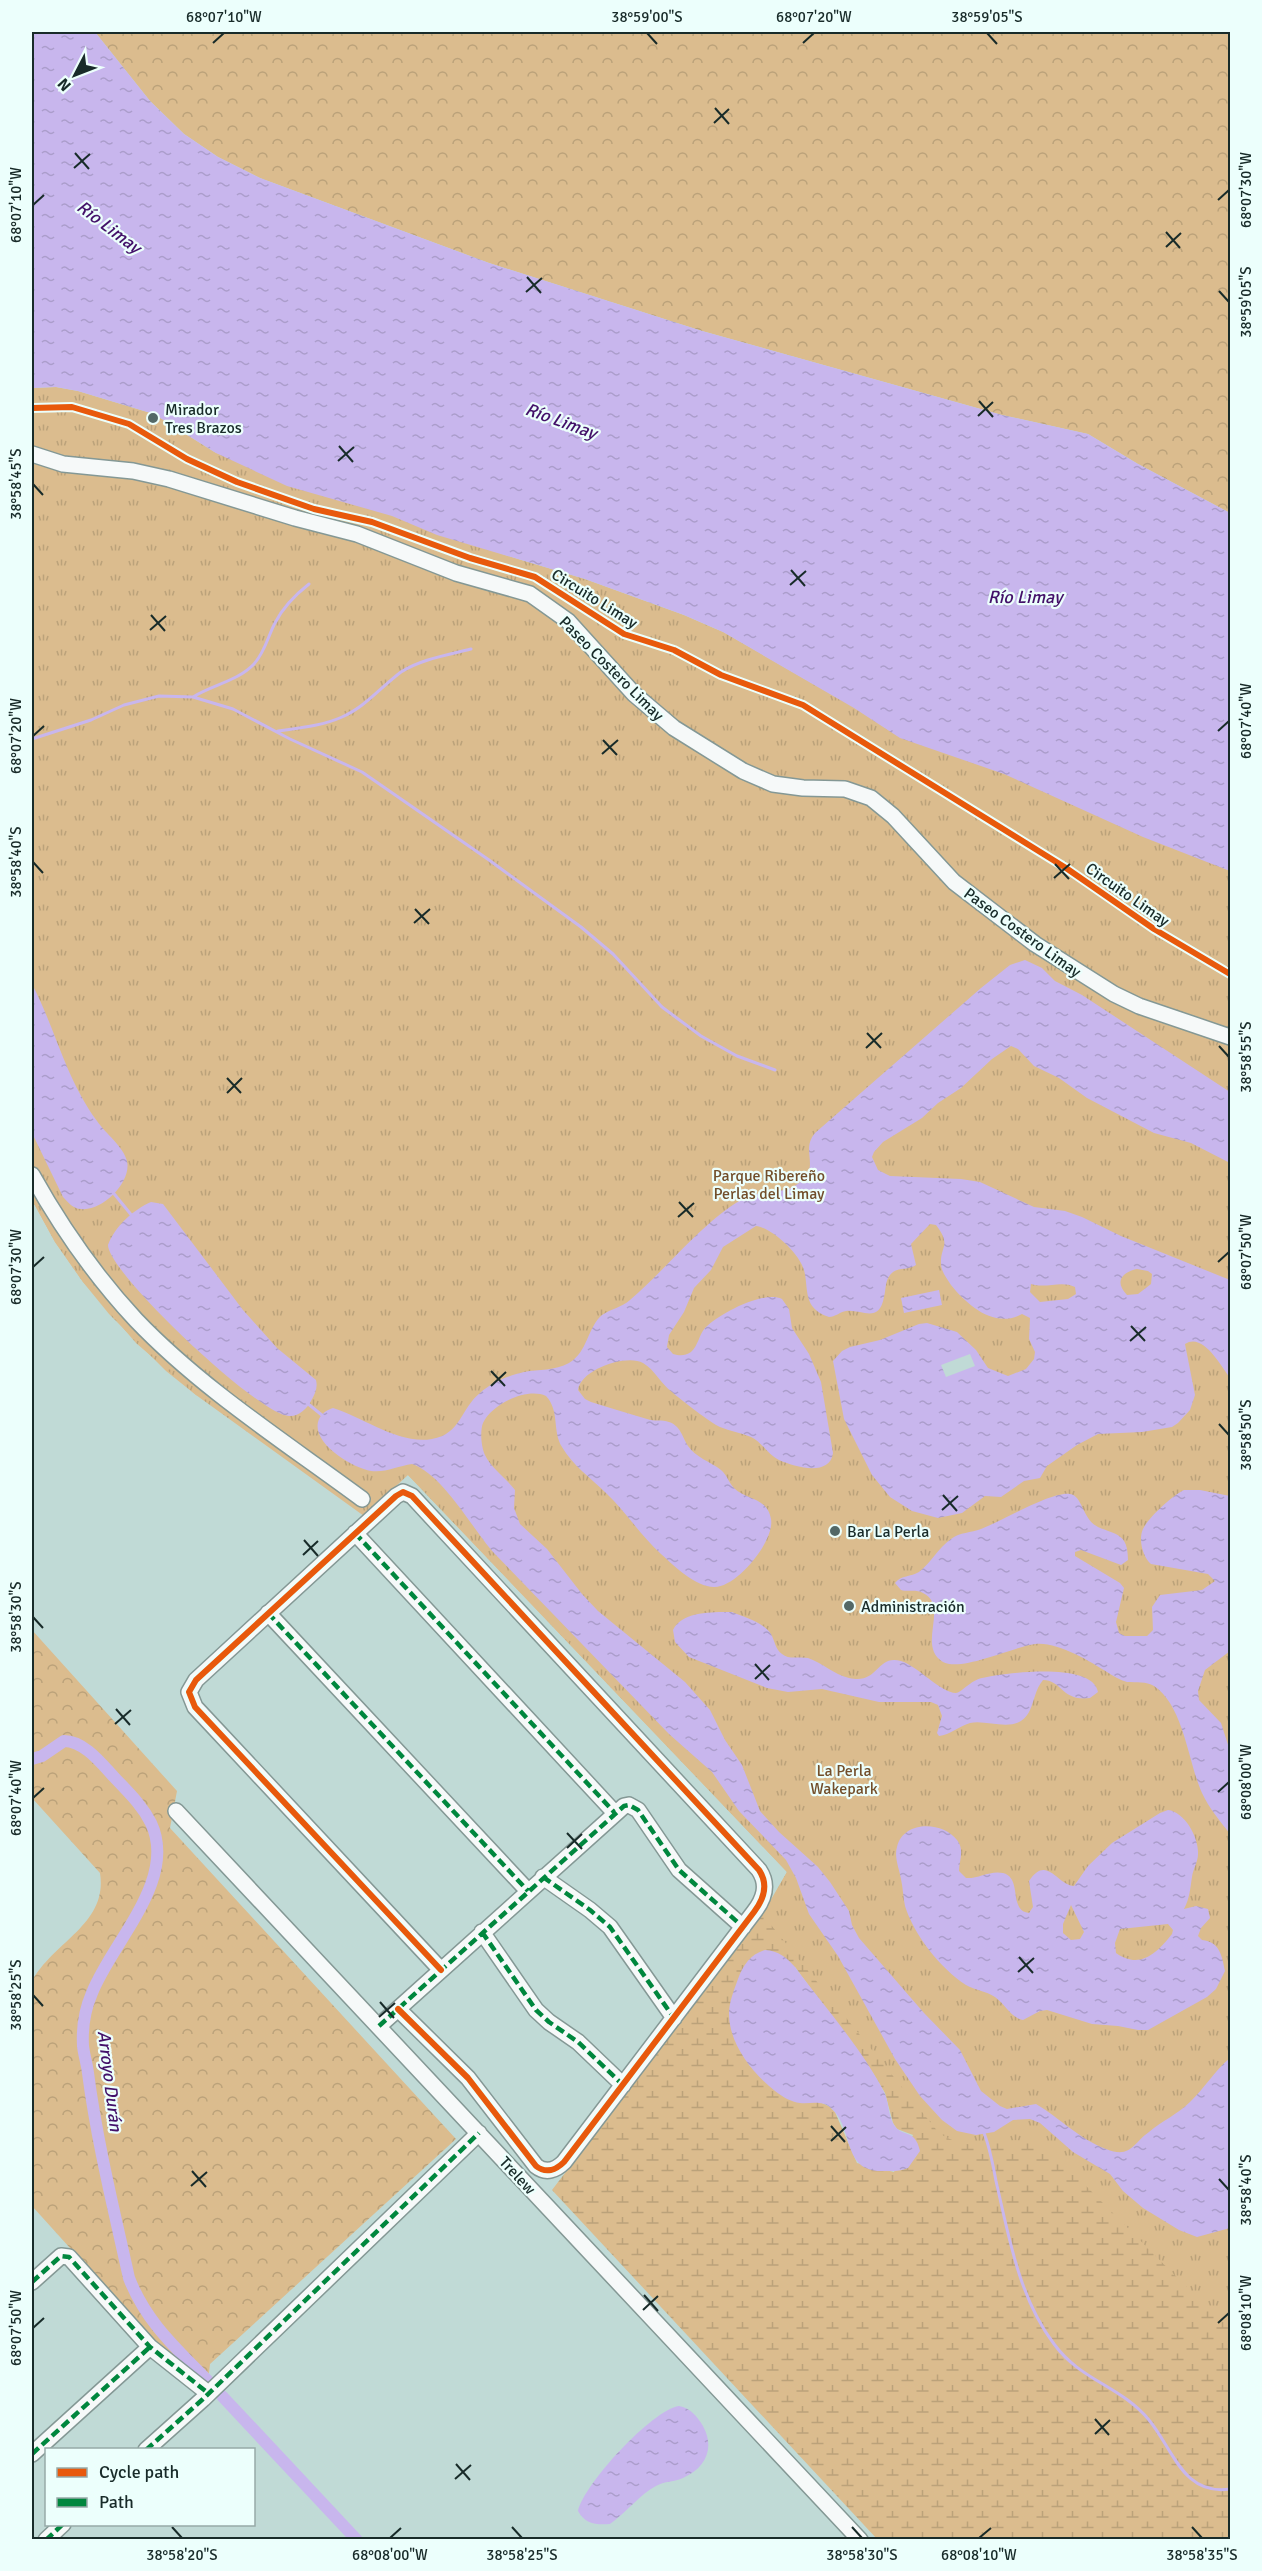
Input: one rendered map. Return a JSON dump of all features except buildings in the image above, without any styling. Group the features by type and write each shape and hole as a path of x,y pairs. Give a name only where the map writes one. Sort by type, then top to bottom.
{"street":[{"name":"Paseo Costero Limay","path":"32,454 63,464 133,471 186,484 284,515 357,534 447,570 530,594 568,621 634,694 674,728 743,771 773,784 803,789 845,789 871,798 893,816 954,882 1035,944 1114,994 1139,1006 1230,1037"},
{"path":"32,1175 64,1229 137,1321 198,1376 362,1499"},
{"path":"398,2009 468,2079 532,2162 540,2169 551,2170 560,2166 623,2085 759,1906 765,1891 765,1883 759,1870 410,1494 403,1492 192,1684 189,1697 204,1716 441,1970"},
{"path":"356,1533 614,1812"},
{"path":"268,1614 528,1891"},
{"path":"379,2026 614,1812 629,1805 638,1810 679,1870 743,1927"},
{"name":"Trelew","path":"176,1811 860,2540"},
{"path":"543,1877 591,1910 610,1927 674,2018"},
{"path":"482,1932 536,2010 578,2042 623,2085"},
{"path":"148,2448 478,2133"},
{"path":"32,2282 61,2256 69,2257 150,2347 208,2393"},
{"path":"32,2454 150,2347"},
{"path":"46,2540 61,2526"}],"green space":[{"path":"95,32 1230,32 1230,513 1138,464 1088,434 1002,415 702,331 489,263 260,178 218,157 184,134 150,101"},
{"name":"Parque Ribereño Perlas del Limay","path":"56,387 78,391 154,414 216,453 287,486 392,516 437,535 585,579 684,615 723,632 854,708 900,738 1004,774 1143,837 1230,871 1230,2316 1208,2305 1193,2293 1067,2165 1045,2147 1012,2140 966,2144 939,2133 763,1915 787,1872 408,1475 364,1516 196,1395 136,1343 83,1282 55,1242 32,1200 32,388"},
{"path":"32,388 723,632 829,693 1230,871 403,1465 669,1734 1007,2123 1230,2228 1230,2539 877,2539 552,2190 762,1915 787,1872 408,1475 196,1395 166,1371 109,1314 55,1242 32,1200","holes":["795,1967 873,2073 885,2093 893,2123 897,2129 913,2135 894,2172 857,2163 835,2112 830,2107 750,2066 731,2027"]},
{"path":"32,1630 177,1791 170,1828 456,2139 210,2364 208,2381 155,2342 32,2206 32,1981 53,1954 88,1919 96,1906 100,1891 100,1873 32,1798"}],"water":[{"name":"Río Limay","path":"32,32 95,32 150,101 184,134 218,157 260,178 489,263 702,331 1002,415 1088,434 1138,464 1230,513 1230,871 1143,837 1004,774 900,738 854,708 723,632 684,615 585,579 437,535 392,516 287,486 216,453 154,414 78,391 56,387 32,388"},
{"path":"1025,960 1042,968 1055,981 1082,995 1230,1092 1230,1163 1191,1143 1154,1133 1087,1098 1059,1078 1034,1066 1018,1049 1011,1046 992,1059 961,1088 938,1103 922,1118 883,1142 872,1157 878,1170 890,1176 980,1182 1034,1207 1065,1211 1082,1217 1121,1236 1230,1280 1230,1378 1205,1346 1192,1342 1185,1344 1195,1395 1190,1410 1172,1427 1142,1432 1098,1434 1077,1445 1047,1466 1040,1478 1024,1481 1001,1497 985,1496 962,1513 938,1518 912,1511 890,1497 872,1475 844,1419 833,1361 842,1351 850,1347 880,1340 927,1323 957,1332 976,1350 988,1368 1008,1376 1026,1369 1034,1359 1035,1352 1029,1339 1030,1318 1022,1314 1002,1319 992,1317 965,1300 943,1272 941,1258 944,1246 943,1237 936,1225 930,1224 911,1244 916,1265 896,1270 888,1277 882,1305 878,1310 874,1313 846,1311 829,1317 814,1309 808,1297 804,1270 797,1256 777,1236 756,1226 723,1247 711,1270 694,1288 684,1312 669,1335 667,1347 673,1354 687,1354 693,1350 705,1328 720,1316 753,1301 774,1297 782,1299 789,1309 792,1328 809,1354 821,1382 833,1453 826,1465 811,1468 779,1460 751,1437 720,1427 710,1421 668,1389 643,1363 627,1360 606,1365 587,1376 581,1382 578,1390 585,1399 591,1402 650,1420 673,1424 695,1453 721,1470 739,1492 765,1507 771,1519 767,1539 752,1562 733,1580 714,1587 700,1584 679,1570 654,1547 613,1500 566,1454 557,1434 553,1408 546,1396 529,1394 502,1404 483,1423 482,1443 488,1460 515,1490 514,1508 520,1524 547,1549 598,1611 685,1682 710,1710 725,1740 742,1765 760,1811 779,1832 818,1867 830,1882 849,1911 852,1925 859,1938 924,2013 960,2050 981,2091 1007,2109 1036,2104 1087,2140 1114,2152 1121,2152 1131,2148 1185,2106 1230,2058 1230,2228 1197,2237 1179,2230 1143,2208 1123,2191 1110,2174 1073,2152 1040,2123 1030,2119 1013,2120 994,2132 976,2135 957,2131 942,2120 920,2096 895,2059 838,1956 809,1914 796,1878 786,1860 739,1811 712,1772 669,1734 494,1553 435,1479 412,1464 376,1471 353,1465 326,1445 318,1428 322,1415 333,1408 394,1434 420,1440 432,1439 449,1432 484,1389 519,1373 553,1369 569,1363 580,1353 593,1326 602,1315 630,1300 721,1214 750,1196 785,1190 798,1184 808,1173 810,1167 809,1145 815,1133 1010,965","holes":["1137,1269 1152,1274 1151,1284 1138,1294 1127,1295 1120,1282 1127,1272","1031,1284 1070,1285 1075,1287 1076,1294 1068,1299 1040,1302 1030,1292"]},
{"path":"32,984 77,1088 97,1121 118,1145 127,1161 125,1178 114,1194 98,1206 89,1209 76,1208 63,1197 32,1133"},
{"path":"151,1202 163,1204 243,1310 277,1348 316,1380 315,1393 302,1412 289,1416 273,1410 248,1393 188,1341 132,1284 115,1260 108,1245 115,1231 131,1214"},
{"path":"939,1290 942,1305 904,1313 901,1298"},
{"path":"1184,1490 1200,1490 1230,1496 1230,1651 1205,1670 1198,1691 1199,1700 1221,1723 1230,1751 1230,1834 1202,1793 1179,1720 1164,1695 1154,1686 1124,1681 1072,1653 1043,1644 1025,1646 962,1664 943,1662 935,1655 932,1646 934,1607 931,1599 921,1592 901,1590 895,1583 919,1572 954,1537 981,1529 1051,1497 1070,1494 1078,1499 1093,1523 1120,1536 1126,1545 1128,1560 1121,1565 1081,1550 1075,1552 1075,1556 1120,1583 1124,1588 1116,1622 1119,1633 1125,1636 1147,1636 1153,1630 1152,1607 1160,1595 1202,1590 1215,1581 1208,1574 1151,1564 1144,1553 1141,1538 1146,1524 1161,1507"},
{"path":"732,1612 753,1620 768,1630 778,1650 785,1656 808,1658 849,1678 866,1677 881,1665 893,1660 908,1664 944,1689 956,1693 982,1678 1027,1672 1065,1673 1081,1676 1092,1682 1098,1692 1090,1698 1074,1697 1054,1683 1043,1680 1030,1710 1025,1718 1018,1722 1003,1725 970,1723 939,1736 937,1733 942,1716 938,1705 931,1702 879,1702 822,1689 788,1692 767,1688 689,1657 675,1642 673,1630 683,1619 699,1614"},
{"path":"1168,1810 1180,1815 1190,1827 1196,1841 1198,1857 1184,1909 1196,1906 1208,1909 1210,1918 1201,1928 1198,1936 1216,1947 1221,1955 1225,1971 1216,1989 1207,1997 1148,2030 1092,2024 1047,2010 1023,2020 1011,2014 995,1997 966,1985 947,1970 921,1939 909,1917 904,1903 896,1851 901,1838 915,1828 933,1827 951,1834 957,1840 961,1852 959,1871 966,1878 998,1872 1009,1876 1013,1881 1019,1907 1029,1913 1033,1907 1029,1881 1035,1873 1047,1870 1062,1881 1074,1886 1088,1866 1112,1843","holes":["1071,1905 1084,1932 1080,1939 1071,1940 1063,1933 1063,1924","1168,1924 1173,1930 1172,1934 1147,1957 1133,1960 1116,1953 1115,1943 1120,1929"]},
{"path":"765,1950 782,1955 795,1967 865,2060 884,2092 890,2116 896,2128 911,2136 918,2144 920,2151 908,2168 898,2171 881,2171 869,2169 860,2164 854,2156 838,2116 831,2108 824,2104 797,2102 784,2097 759,2076 744,2057 730,2025 730,2005 742,1969 752,1957"},
{"path":"679,2406 696,2416 707,2434 708,2449 698,2469 683,2478 659,2484 650,2489 610,2524 596,2524 584,2519 578,2511 583,2499 605,2467 653,2420"}],"pier":[{"path":"970,1354 975,1366 946,1377 941,1365"}],"waterway":[{"path":"193,697 248,670 261,654 282,612 309,584"},
{"path":"278,731 318,725 342,717 358,708 401,672 435,658 471,649"},
{"path":"32,739 91,720 124,705 159,696 193,697 233,709 290,739 362,772 581,927 613,954 662,1007 701,1036 737,1056 775,1070"},
{"path":"111,1190 133,1217"},
{"path":"307,1403 323,1416"},
{"name":"Arroyo Durán","path":"32,1759 42,1756 64,1741 78,1745 98,1759 129,1793 151,1823 157,1845 156,1866 139,1910 101,1973 92,1993 84,2019 83,2046 101,2150 129,2278 153,2321 173,2346 208,2381"},
{"path":"984,2133 1017,2266 1032,2307 1054,2344 1076,2367 1138,2408 1190,2478 1214,2489 1230,2489"},
{"name":"Arroyo Durán","path":"222,2396 357,2540"}],"marked path":[{"path":"355,1533 614,1812"},
{"path":"268,1613 528,1891"},
{"path":"379,2026 624,1806 629,1805 638,1810 679,1870 743,1927"},
{"path":"543,1877 610,1927 674,2018"},
{"path":"482,1932 536,2010 578,2042 623,2085"},
{"path":"148,2448 203,2399 479,2133"},
{"path":"32,2282 61,2256 69,2257 150,2347 208,2393"},
{"path":"32,2454 150,2347"},
{"path":"46,2540 61,2526"}],"cycle path":[{"name":"Circuito Limay","path":"32,408 72,407 129,424 187,459 237,482 314,509 372,522 470,558 535,577 624,634 674,650 721,675 803,705 1066,868 1154,929 1230,974"},
{"path":"398,2009 468,2078 536,2166 543,2170 554,2169 564,2162 754,1912 764,1892 764,1881 759,1870 412,1496 403,1492 196,1680 189,1692 195,1707 441,1970"}],"place":[{"name":"Mirador Tres Brazos","path":"153,418"},
{"name":"Bar La Perla","path":"835,1531"},
{"name":"Administración","path":"849,1606"}],"park label":[{"name":"La Perla Wakepark","path":"844,1779"}]}
